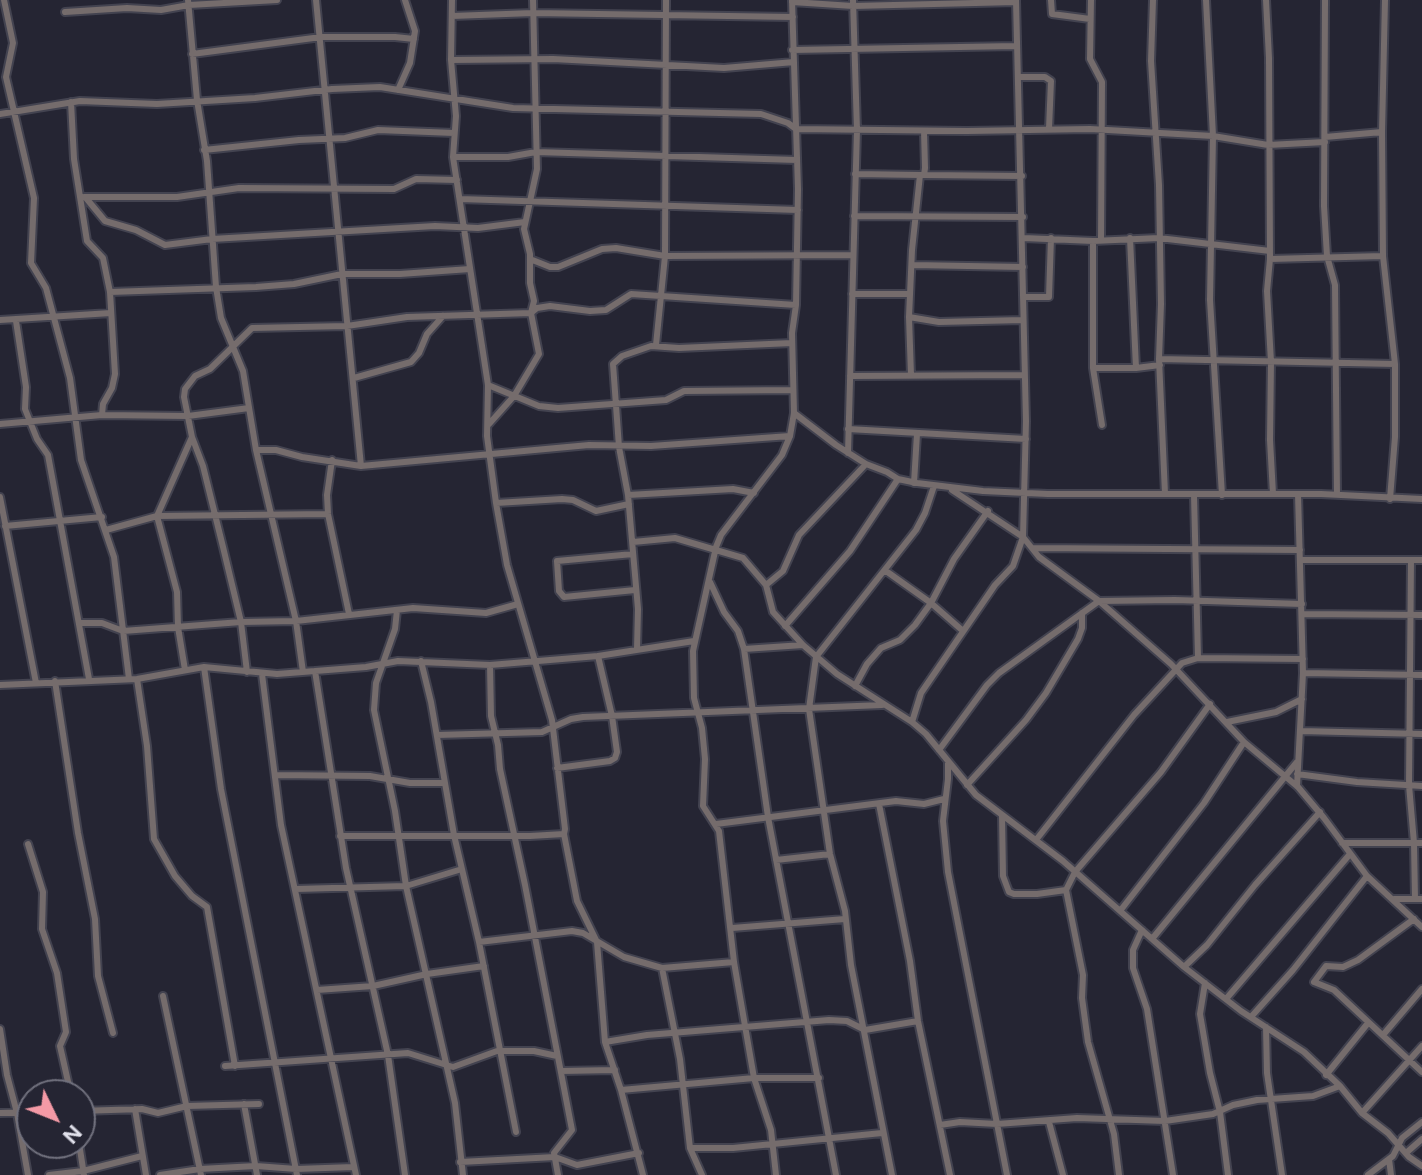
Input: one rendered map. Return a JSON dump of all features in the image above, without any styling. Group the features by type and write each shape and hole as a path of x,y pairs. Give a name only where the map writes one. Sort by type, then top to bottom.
{"street":[{"path":"4,0 13,43 6,77 32,185 31,263 44,283 70,378 83,469 106,530 119,588 129,679"},
{"path":"65,12 117,8 161,10 188,2 277,0"},
{"path":"316,0 361,466"},
{"path":"398,90 410,63 415,31 405,0"},
{"path":"452,0 453,157 488,385 490,455 496,503 507,565 553,728 564,834 577,901 597,942 605,1042 643,1175"},
{"path":"488,425 514,396 539,354 531,313 534,301 525,222 537,169 533,0"},
{"path":"656,345 665,256 666,0"},
{"path":"1051,0 1052,14 1090,19"},
{"path":"1091,0 1090,59 1102,82 1093,368 1102,425"},
{"path":"1153,0 1151,61 1157,132 1159,362 1165,494"},
{"path":"1206,0 1213,136 1210,300 1222,495"},
{"path":"1266,0 1270,255 1267,291 1273,494"},
{"path":"1325,0 1324,206 1327,256 1335,285 1337,494"},
{"path":"1385,0 1383,256 1395,364 1395,437 1390,499"},
{"path":"776,1175 771,1130 754,1078 734,962 720,838 716,824 703,806 705,759 702,728 694,698 694,641 721,535 782,455 790,436 794,413 792,343 798,210 792,1 1016,1 1024,238 1026,439 1023,537 1013,566 995,585 921,693 912,722"},
{"path":"188,2 212,260 221,318 243,371 256,450 296,621 303,672"},
{"path":"848,453 857,130 853,3"},
{"path":"452,16 533,13 793,17"},
{"path":"192,54 321,37 414,39"},
{"path":"792,50 1016,46"},
{"path":"451,60 666,63 724,68 794,62"},
{"path":"1018,77 1045,77 1051,81 1049,129"},
{"path":"0,114 71,102 157,104 361,87 513,108 761,114 796,129 1101,130 1213,136 1268,145 1382,132"},
{"path":"71,102 74,159 84,197 87,241 103,258 110,292 115,374 102,415"},
{"path":"204,150 391,129 454,133"},
{"path":"911,375 910,294 924,131"},
{"path":"453,157 508,157 536,152 797,160"},
{"path":"855,174 1022,176"},
{"path":"84,197 156,198 239,188 394,189 416,179 457,180"},
{"path":"84,197 105,221 136,230 165,245 212,239 435,226 478,228 525,222"},
{"path":"460,199 798,210"},
{"path":"854,216 1023,217"},
{"path":"1024,238 1097,241 1159,238 1270,255 1383,256"},
{"path":"1024,297 1049,297 1051,238"},
{"path":"1130,238 1136,368"},
{"path":"530,259 558,267 602,249 616,248 665,256 852,255"},
{"path":"913,265 1023,267"},
{"path":"110,292 294,284 342,274 470,269"},
{"path":"247,672 241,622 184,397 187,385 195,376 210,369 252,328 347,326 407,317 531,313 537,308 550,306 606,310 631,294 796,305"},
{"path":"852,294 910,294"},
{"path":"0,320 111,313"},
{"path":"354,378 411,362 419,353 427,334 443,316"},
{"path":"909,317 939,322 1023,320"},
{"path":"16,321 26,387 25,409 37,439 48,455 89,679"},
{"path":"637,649 638,609 633,542 619,447 613,364 622,356 656,345 692,348 792,343"},
{"path":"1093,368 1136,368 1159,362 1215,359 1395,364"},
{"path":"850,376 1024,375"},
{"path":"488,385 539,406 558,408 666,400 684,391 793,390"},
{"path":"0,424 102,415 188,416 249,408"},
{"path":"794,413 866,464 898,479 934,486 1024,492 1337,494 1422,499"},
{"path":"848,429 1026,439"},
{"path":"914,483 917,434"},
{"path":"256,450 276,450 361,466 589,445 619,447 790,436"},
{"path":"185,670 178,627 177,592 157,516 192,437"},
{"path":"332,460 327,495 328,514 349,614"},
{"path":"766,585 783,571 799,535 866,464"},
{"path":"785,626 850,551 898,479"},
{"path":"892,1175 851,965 845,919 830,854 809,709 816,657 886,571 925,513 934,486"},
{"path":"949,488 1023,537 1039,557 1099,601 1176,669 1244,742 1298,787 1367,876 1422,927"},
{"path":"628,495 733,489 754,493"},
{"path":"1298,494 1303,659 1298,787"},
{"path":"1194,495 1198,658"},
{"path":"0,497 36,683"},
{"path":"496,503 562,499 573,500 596,511 629,504"},
{"path":"855,686 876,653 905,636 931,603 954,559 988,511"},
{"path":"106,530 157,516 328,514"},
{"path":"5,526 102,517"},
{"path":"633,542 675,538 743,558 766,585 773,612 816,657 912,722 967,785 1075,872 1184,967 1298,1048 1340,1086 1362,1113 1422,1166"},
{"path":"1033,548 1300,550"},
{"path":"633,554 557,561 559,591 564,597 635,590"},
{"path":"1301,560 1422,560"},
{"path":"1393,899 1419,899 1418,843 1409,785 1411,560"},
{"path":"886,571 931,603 963,631"},
{"path":"710,582 724,612 738,631 744,649 768,817 836,1175"},
{"path":"939,750 993,679 1099,601 1302,604"},
{"path":"80,623 102,623 123,631 296,621 434,608 486,613 518,604"},
{"path":"397,610 395,629 376,683 374,710 406,886 455,1103 463,1175"},
{"path":"967,785 1026,720 1046,693 1078,639 1082,613"},
{"path":"1302,614 1422,615"},
{"path":"0,685 137,679 204,667 262,674 421,661 490,665 598,656 694,641"},
{"path":"744,649 803,645"},
{"path":"557,768 615,758 617,752 612,716 598,656"},
{"path":"1036,840 1134,715 1182,663 1198,658 1303,659"},
{"path":"421,661 437,735 443,783 479,942 516,1132"},
{"path":"490,665 491,716 572,1130 554,1153 558,1175"},
{"path":"204,667 221,789 296,1172"},
{"path":"315,671 340,836 388,1055 405,1175"},
{"path":"1303,673 1422,675"},
{"path":"160,1175 256,1166 296,1172 355,1171 281,825 262,674"},
{"path":"137,679 147,746 154,839 175,876 192,896 207,907 235,1066"},
{"path":"55,681 78,833 95,919 98,976 113,1033"},
{"path":"1227,722 1276,712 1302,699"},
{"path":"1119,1175 1114,1134 1086,1028 1081,991 1082,969 1066,890 1075,872 1161,772 1210,704"},
{"path":"437,735 542,732 571,719 612,716 883,705"},
{"path":"1301,731 1422,734"},
{"path":"1120,911 1204,803 1244,742"},
{"path":"948,761 943,821 948,872 1007,1175"},
{"path":"1152,939 1297,762"},
{"path":"1297,774 1422,786"},
{"path":"275,775 443,783"},
{"path":"716,824 896,801 924,804 944,799"},
{"path":"879,804 910,961 918,1021 950,1175"},
{"path":"1184,967 1207,945 1320,812"},
{"path":"1002,815 1003,876 1009,892 1037,894 1066,890"},
{"path":"340,836 564,834"},
{"path":"1342,843 1418,843"},
{"path":"28,844 43,892 42,929 57,973 66,1032 60,1046 67,1079"},
{"path":"776,860 830,854"},
{"path":"1226,999 1350,854"},
{"path":"296,889 406,886 462,869"},
{"path":"1251,1017 1293,970 1367,876"},
{"path":"732,928 845,919"},
{"path":"1414,919 1358,960 1343,967 1326,966 1315,983 1334,990 1422,1072"},
{"path":"1142,930 1133,950 1133,968 1147,1009 1173,1175"},
{"path":"479,942 572,931 583,933 624,957 662,968 734,962"},
{"path":"317,990 373,986 484,966"},
{"path":"662,968 683,1085 690,1148 702,1175"},
{"path":"1205,983 1200,1014 1207,1061 1220,1112 1228,1175"},
{"path":"1383,1035 1422,989"},
{"path":"163,996 200,1172"},
{"path":"605,1042 647,1035 837,1020 865,1030 918,1021"},
{"path":"1326,1075 1368,1023"},
{"path":"1266,1027 1271,1099 1282,1175"},
{"path":"0,1029 16,1109"},
{"path":"1362,1113 1422,1046"},
{"path":"225,1066 408,1053 453,1067 501,1051 534,1051 557,1056"},
{"path":"561,1071 615,1070"},
{"path":"621,1090 754,1078 819,1078"},
{"path":"940,1125 960,1122 1049,1122 1077,1118 1165,1121 1220,1112 1240,1103 1313,1096 1340,1086"},
{"path":"244,1104 257,1175"},
{"path":"96,1110 135,1109 158,1113 187,1106 259,1104"},
{"path":"135,1109 146,1175"},
{"path":"1049,1122 1063,1175"},
{"path":"1368,1175 1389,1159 1400,1146 1402,1138 1422,1122"},
{"path":"690,1148 882,1133"},
{"path":"1406,1153 1422,1139"},
{"path":"460,1162 555,1157 577,1165 639,1153"},
{"path":"49,1175 84,1173 142,1156"},
{"path":"1389,1159 1391,1175"}]}
